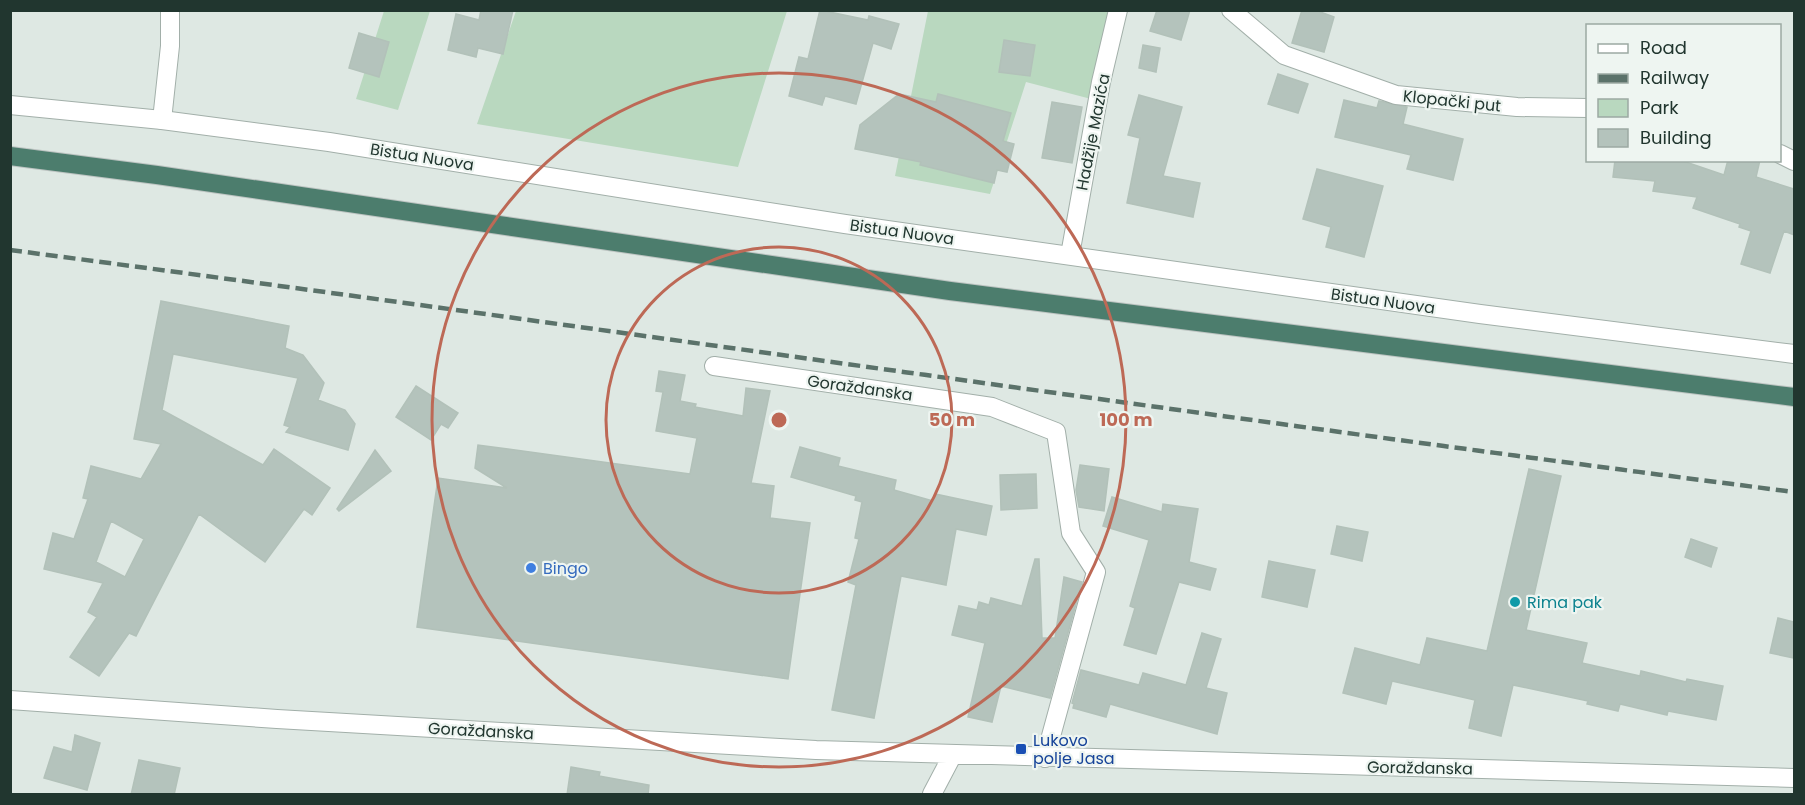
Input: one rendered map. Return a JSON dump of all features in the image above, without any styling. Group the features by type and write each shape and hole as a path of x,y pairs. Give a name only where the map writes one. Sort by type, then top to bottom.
{"highway":[{"path":"10,156 169,177 950,291 1794,397"}],"street":[{"name":"Hadžije Mazića","path":"1070,255 1101,82 1118,10"},
{"name":"Klopački put","path":"1231,10 1284,55 1396,95 1517,107 1586,108"},
{"path":"162,120 172,12"},
{"name":"Bistua Nuova","path":"10,105 162,120 329,142 845,224 1480,314 1794,354"},
{"name":"Goraždanska","path":"714,366 992,407 1056,432 1071,532 1096,572 1045,758"},
{"name":"Goraždanska","path":"10,700 289,720 952,756 1794,778"},
{"path":"932,795 952,756"},
{"path":"1790,795 1794,778"}],"green space":[{"path":"384,11 430,11 398,110 356,99"},
{"path":"516,11 787,11 738,167 477,124"},
{"path":"928,11 1109,11 1095,100 1026,82 990,194 895,176"}],"building":[{"path":"481,10 513,10 503,54 478,48 476,57 448,50 456,14 479,20"},
{"path":"820,10 868,20 869,16 899,24 891,49 873,43 856,104 825,96 822,105 789,96 799,57 808,59"},
{"path":"1157,10 1190,10 1181,40 1150,31"},
{"path":"1302,10 1315,10 1334,17 1324,52 1292,43"},
{"path":"359,33 389,42 379,77 349,68"},
{"path":"1004,40 1035,45 1030,76 999,72"},
{"path":"1143,45 1160,48 1156,72 1139,68"},
{"path":"1278,74 1308,84 1298,113 1268,104"},
{"path":"899,94 936,102 938,94 1011,113 1003,141 1014,144 1007,172 997,170 994,183 920,165 921,162 855,149 860,125"},
{"path":"1139,95 1182,107 1163,176 1200,183 1193,217 1127,203 1140,138 1128,135"},
{"path":"1344,100 1377,108 1379,101 1407,107 1403,124 1463,139 1453,180 1407,169 1411,155 1335,137"},
{"path":"1052,102 1082,107 1072,163 1042,158"},
{"path":"1615,162 1686,162 1724,175 1727,162 1760,162 1756,177 1794,189 1794,235 1784,231 1770,273 1741,264 1751,231 1739,227 1740,224 1693,208 1697,197 1653,191 1655,181 1613,177"},
{"path":"1317,169 1383,186 1364,257 1326,247 1331,227 1303,219"},
{"path":"161,301 289,326 285,348 303,355 324,383 318,400 345,410 355,424 348,450 286,432 290,427 284,425 298,378 173,354 162,410 263,465 274,449 330,488 312,515 304,509 265,562 199,514 136,636 129,633 99,676 70,657 97,617 88,612 103,583 44,569 53,533 74,539 88,499 83,498 91,466 141,479 161,444 134,439","holes":["111,521 144,539 125,577 96,562"]},
{"path":"659,371 685,375 680,401 696,404 695,407 743,416 746,388 770,391 751,483 774,486 770,518 810,523 788,679 417,627 438,478 507,488 475,468 478,445 690,474 697,438 656,431 663,392 656,391"},
{"path":"416,386 458,413 448,428 441,424 431,440 396,417"},
{"path":"800,447 840,458 838,466 896,480 894,490 933,501 935,494 992,506 986,535 956,529 946,585 901,576 874,718 832,710 856,585 848,582 859,539 855,538 862,502 855,500 856,496 791,477"},
{"path":"375,450 391,471 339,511 337,509"},
{"path":"1080,465 1109,469 1104,511 1079,507 1076,490"},
{"path":"1529,469 1561,476 1526,630 1587,643 1582,663 1640,676 1641,671 1686,682 1687,679 1723,686 1716,720 1668,711 1667,715 1620,704 1618,711 1587,704 1588,701 1513,685 1501,736 1469,728 1475,700 1392,681 1386,704 1343,693 1355,648 1420,665 1427,638 1487,651"},
{"path":"1036,474 1037,508 1001,510 1000,475"},
{"path":"1112,497 1162,512 1163,504 1198,509 1189,562 1216,569 1210,590 1179,582 1156,654 1124,645 1135,608 1130,606 1149,540 1103,526"},
{"path":"1337,526 1368,532 1362,561 1331,554"},
{"path":"1691,539 1717,548 1711,567 1685,557"},
{"path":"1035,559 1039,559 1042,638 1055,638 1064,577 1082,582 1050,698 1001,686 992,722 968,717 985,643 952,635 959,606 977,610 979,602 989,605 991,598 1022,606"},
{"path":"1269,561 1315,570 1307,607 1262,597"},
{"path":"1778,618 1794,622 1794,658 1770,653"},
{"path":"1202,633 1221,639 1206,688 1227,693 1217,734 1110,704 1106,717 1073,708 1072,703 1081,670 1139,685 1143,673 1186,685"},
{"path":"75,735 100,743 87,790 44,778 54,747 72,752"},
{"path":"139,760 180,768 174,795 131,795"},
{"path":"571,767 600,772 599,776 649,785 648,795 567,795"}],"railway":[{"path":"10,250 1794,492"}],"place":[{"name":"Bingo","path":"531,568"},
{"name":"Rima pak","path":"1515,602"},
{"name":"Lukovo polje Jasa","path":"1021,749"}]}
